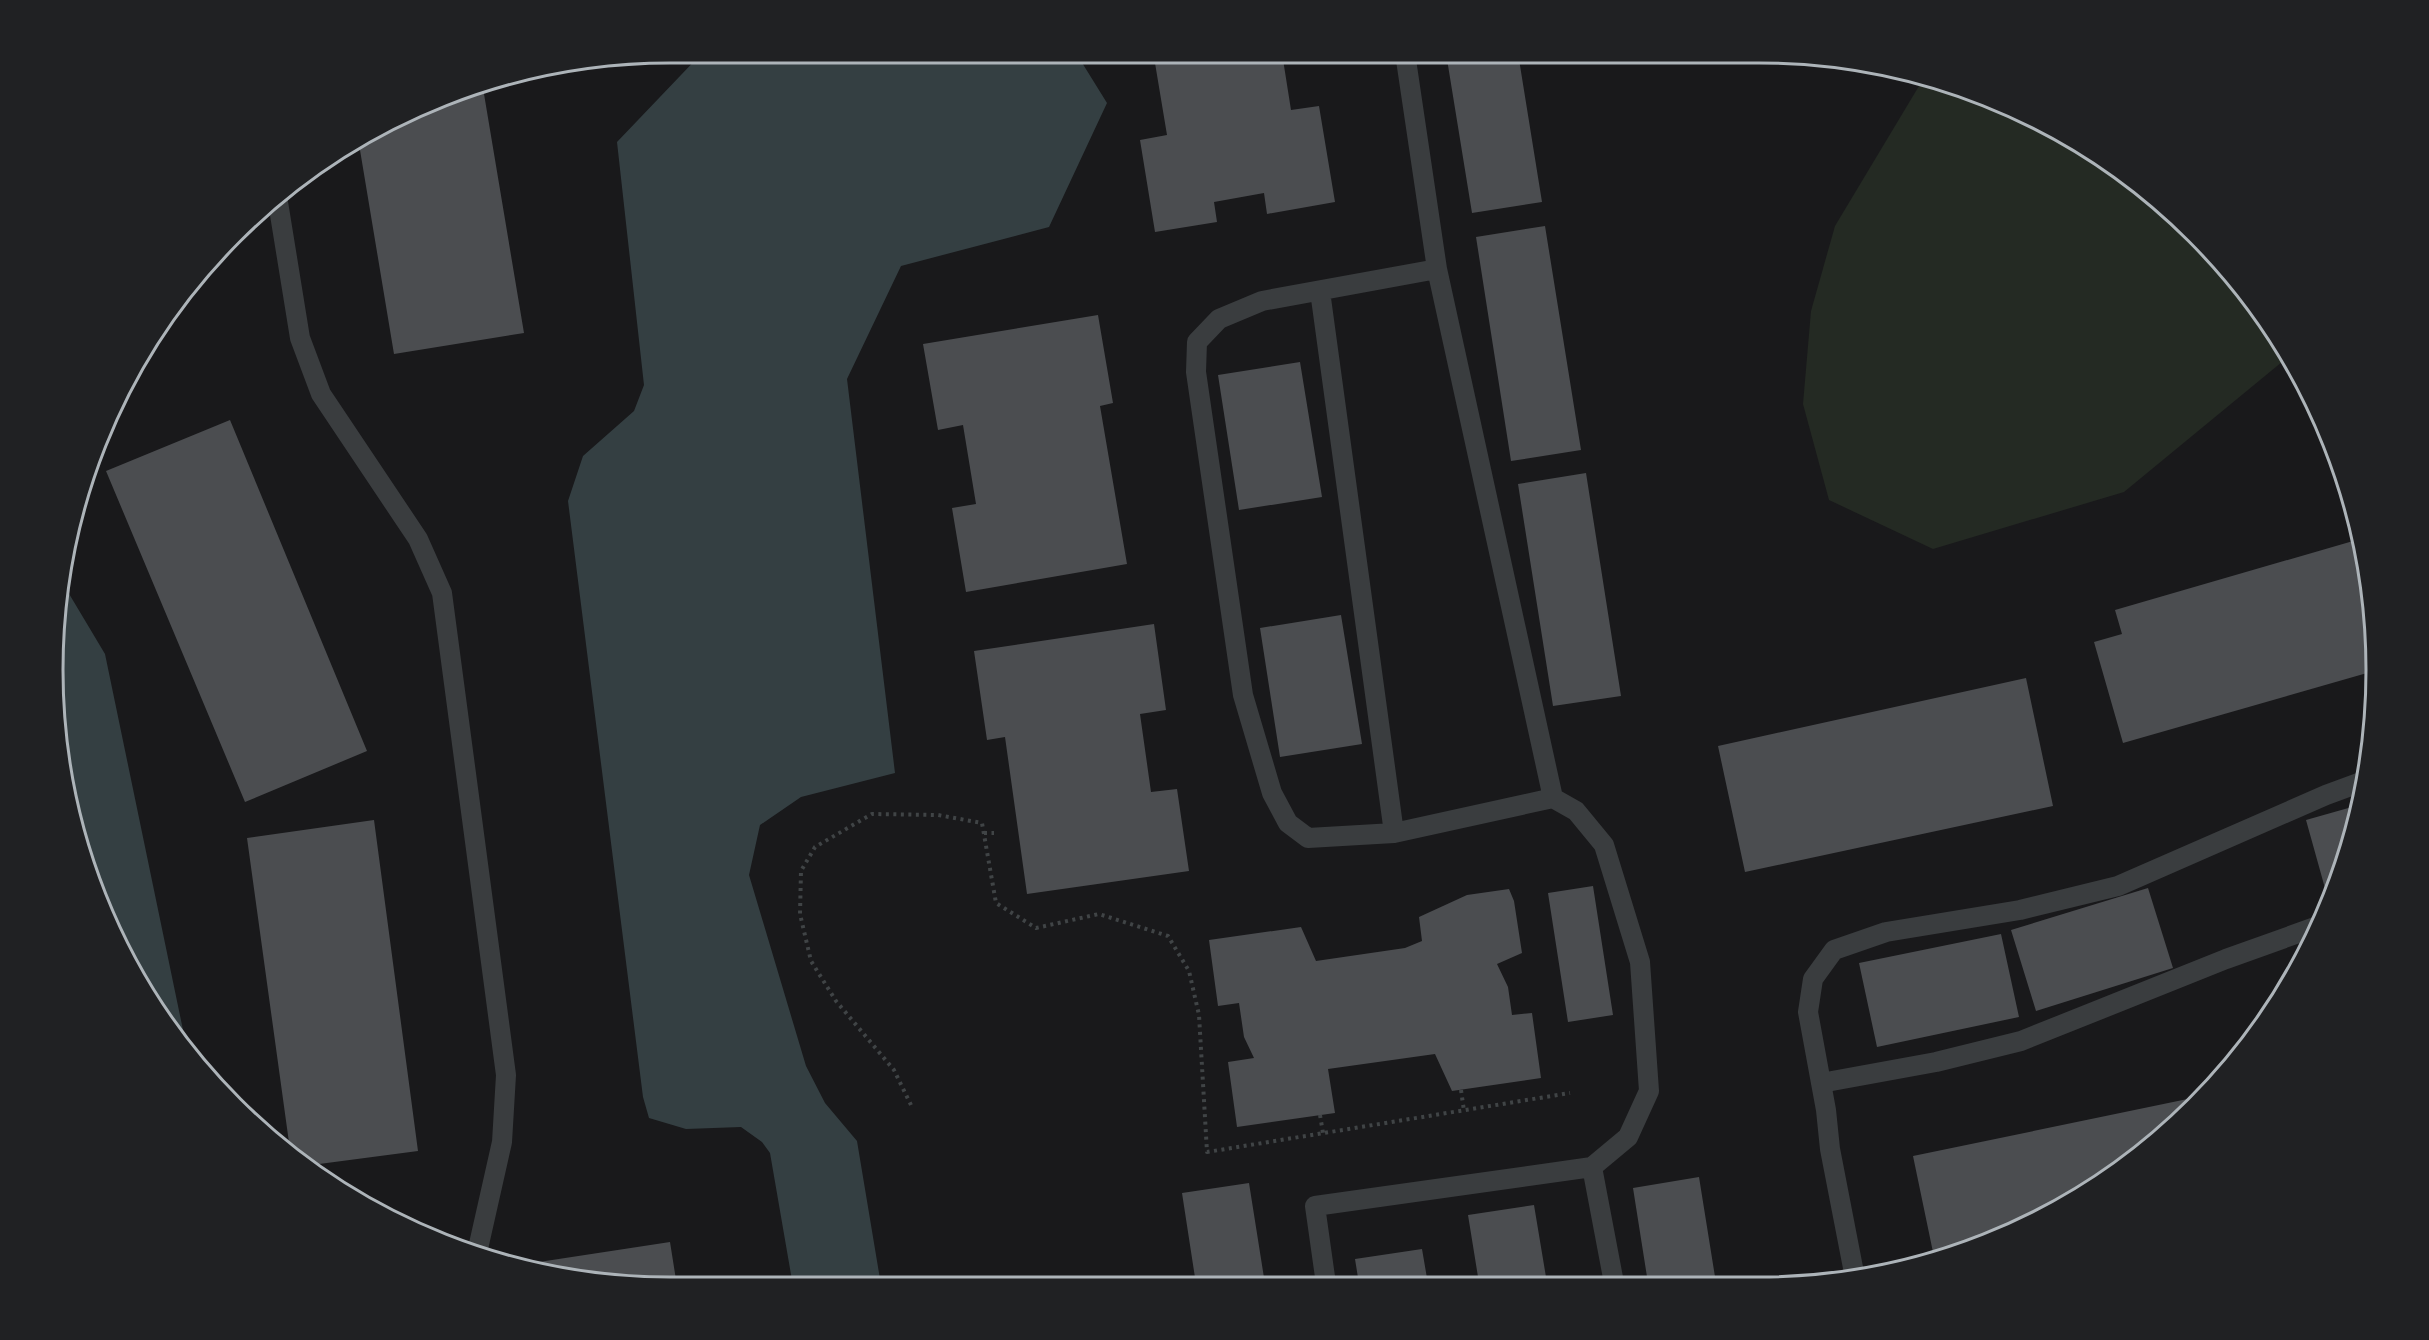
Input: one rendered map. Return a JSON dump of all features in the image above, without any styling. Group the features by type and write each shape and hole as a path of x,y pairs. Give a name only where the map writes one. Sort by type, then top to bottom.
{"lane":[{"path":"1406,63 1437,268 1553,798"},
{"path":"279,206 300,338 321,394 418,539 442,593 506,1075 502,1142 479,1246"},
{"path":"1325,1277 1315,1206 1592,1167 1628,1137 1649,1091 1640,962 1604,845 1576,811 1553,798 1394,833 1308,838 1288,823 1272,793 1243,695 1196,372 1197,342 1219,319 1262,301 1437,268"},
{"path":"1320,291 1394,833"},
{"path":"1853,1269 1830,1149 1808,1012 1813,979 1834,950 1886,932 2020,910 2118,886 2355,784"},
{"path":"1821,1083 1936,1062 2021,1041 2226,959 2307,930"},
{"path":"1592,1167 1613,1277"}],"path":[{"path":"910,1105 894,1070 836,1001 811,962 800,914 801,872 815,847 872,814 949,817 982,822 996,903 1036,928 1099,914 1168,936 1189,971 1199,1015 1207,1152 1570,1093"},
{"path":"984,833 994,833"},
{"path":"1461,1090 1464,1111"},
{"path":"1320,1115 1323,1133"}],"shaded area":[{"path":"692,63 1082,63 1107,103 1049,227 901,266 847,379 895,773 801,797 760,825 749,875 806,1066 825,1103 857,1141 880,1277 791,1277 770,1153 762,1142 741,1127 686,1129 649,1118 643,1097 568,501 583,456 634,411 644,385 617,142"},
{"path":"1920,85 1954,95 1991,109 2062,144 2129,188 2188,241 2215,270 2241,300 2282,362 2124,492 1933,549 1829,500 1803,404 1811,311 1835,226"},
{"path":"68,592 105,654 184,1034 144,974 126,938 95,865 84,827 68,749 64,710 64,630"}],"building":[{"path":"1155,63 1284,63 1291,110 1319,106 1335,202 1267,214 1264,193 1214,202 1217,222 1155,232 1140,140 1167,135"},
{"path":"1448,63 1520,63 1542,202 1472,213"},
{"path":"484,92 524,333 394,354 360,148 438,109"},
{"path":"1545,226 1581,450 1511,461 1476,237"},
{"path":"1098,315 1113,403 1100,406 1127,564 966,592 952,508 976,504 963,425 938,430 923,344"},
{"path":"1300,362 1322,497 1239,510 1218,375"},
{"path":"230,420 367,751 245,802 106,471"},
{"path":"1586,473 1621,696 1553,706 1518,484"},
{"path":"2352,541 2361,591 2366,673 2123,743 2094,642 2122,634 2115,610"},
{"path":"1341,615 1362,744 1280,757 1260,628"},
{"path":"1154,624 1166,710 1140,714 1151,792 1177,789 1189,871 1027,894 1005,737 987,740 974,651"},
{"path":"2026,678 2053,806 1745,872 1718,746"},
{"path":"2349,808 2325,889 2306,820"},
{"path":"374,820 418,1151 318,1164 289,1142 247,838"},
{"path":"1593,886 1613,1015 1568,1022 1548,893"},
{"path":"2148,888 2173,968 2036,1011 2011,930"},
{"path":"1509,889 1514,901 1522,953 1497,964 1508,987 1512,1015 1532,1013 1541,1078 1452,1091 1435,1054 1328,1069 1335,1113 1237,1127 1228,1062 1254,1058 1244,1037 1239,1003 1218,1006 1209,940 1301,927 1316,961 1405,948 1422,941 1419,917 1467,895"},
{"path":"2001,934 2019,1017 1877,1047 1859,963"},
{"path":"2188,1099 2129,1152 2062,1196 1991,1231 1933,1251 1913,1156"},
{"path":"1699,1177 1715,1277 1647,1277 1633,1188"},
{"path":"1249,1183 1264,1277 1195,1277 1182,1193"},
{"path":"1534,1205 1546,1277 1478,1277 1468,1215"},
{"path":"670,1242 676,1277 591,1272 539,1262"},
{"path":"1422,1249 1427,1277 1358,1277 1355,1259"}]}
